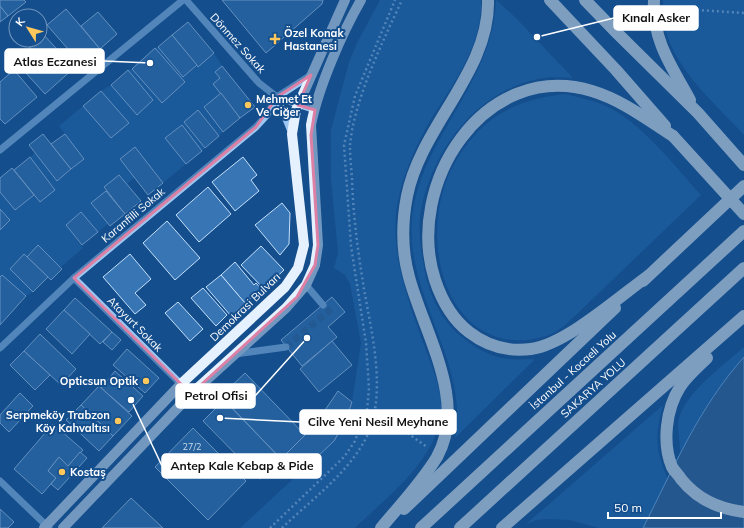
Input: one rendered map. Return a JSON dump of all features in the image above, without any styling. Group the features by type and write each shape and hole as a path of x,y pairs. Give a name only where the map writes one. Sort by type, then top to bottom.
{"highway":[{"path":"381,528 434,461 447,429 449,417 447,392 406,263 404,231 405,215 411,183 421,156 438,123 463,82 481,42 487,19 488,0"},
{"path":"550,0 616,70 673,136 744,214"},
{"path":"585,0 698,113 744,165"},
{"path":"654,3 654,26 661,48 698,113"},
{"path":"648,276 569,334 551,344 532,349 515,350 486,344 464,328 454,318 441,297 430,264 428,233 429,214 438,179 447,159 469,129 500,103 518,94 547,87 569,87 592,91 612,98 673,136"},
{"path":"385,528 744,186"},
{"name":"İstanbul - Kocaeli Yolu","path":"421,528 744,231"},
{"name":"SAKARYA YOLU","path":"460,528 744,268"},
{"path":"744,316 680,387 670,409 667,428 668,447 672,467 699,496 715,506 744,512"},
{"path":"502,528 744,316"}],"main road":[{"name":"Demokrasi Bulvarı","path":"46,527 181,384 285,287 298,268 304,245 292,134 298,105 345,0"},
{"path":"63,528 191,394 286,308 306,285 316,265 318,245 311,134 314,110 361,0"}],"street":[{"name":"Dönmez Sokak","path":"185,0 250,74 277,97"},
{"path":"0,150 185,0"},
{"path":"277,97 311,75"},
{"path":"277,97 314,110"},
{"path":"277,97 292,134"},
{"name":"Karanfilli Sokak","path":"0,348 74,278 256,127 267,115 277,97"},
{"name":"Atayurt Sokak","path":"74,278 191,394"},
{"path":"306,285 323,304"},
{"path":"235,354 286,347"},
{"path":"0,481 46,527"}],"path":[{"path":"270,528 344,457 355,441 367,410 369,388 366,343 351,246 344,145 355,96 396,0"},
{"path":"282,528 347,466 365,440 375,410 377,400 373,342 358,248 353,204 350,145 361,98 402,0"},
{"path":"654,3 744,13"},
{"path":"375,410 432,451"}],"highlighted area":[{"path":"311,75 298,105 315,110 311,135 318,245 315,265 297,297 191,394 74,278 256,127 277,97"}],"shaded area":[{"path":"380,0 481,0 477,33 472,48 465,64 418,143 404,177 396,213 395,230 399,264 407,297 440,392 440,421 435,437 417,466 393,493 355,528 240,528 334,441 345,422 352,402 361,343 350,284 345,275 334,268 338,253 331,179 331,130 349,62 357,43"},
{"path":"496,0 516,18 573,78 552,77 527,82 504,91 483,105 465,122 450,141 437,163 427,186 420,216 420,242 428,283 435,303 441,313 454,330 467,341 484,351 495,356 508,359 535,359 455,438 457,411 454,384 418,277 413,249 412,221 417,192 427,164 470,86 482,59 492,31"},
{"path":"663,0 744,0 744,135 695,83 675,53 668,37 664,21"},
{"path":"158,47 183,77 214,53 222,66 215,72 220,78 213,84 221,93 204,107 223,132 219,136 198,111 184,122 205,148 202,151 182,125 166,138 186,164 163,183 135,147 120,159 135,177 127,184 119,175 104,187 106,191 91,203 108,224 98,232 81,212 66,225 83,248 61,267 38,246 27,257 24,254 10,269 33,292 26,296 2,275 0,277 0,192 15,210 34,195 40,202 55,190 30,157 35,153 57,181 84,159 59,126 83,106 111,138 129,123 101,91 111,85 137,114 153,100 128,70 132,69 162,102 185,82 155,48"},
{"path":"565,94 604,105 631,122 656,145 701,195 560,329 551,334 531,340 504,339 483,331 466,317 453,300 444,280 439,257 437,235 438,212 443,191 454,164 465,146 485,125 503,112 523,103 544,97"},
{"path":"744,347 744,357 712,399 680,452 678,424 686,403 704,382"},
{"path":"744,357 744,528 643,528 676,461 700,418 728,376"},
{"path":"663,405 660,415 658,442 661,460 668,479 643,528 599,528 570,520 550,519 536,520 525,525"}],"building":[{"path":"0,0 24,0 26,2 18,8 8,8 8,16 0,6"},
{"path":"222,0 323,0 322,4 266,53"},
{"path":"0,6 8,16 0,22"},
{"path":"66,9 100,49 81,64 48,26 48,24"},
{"path":"98,12 117,34 100,49 81,26"},
{"path":"188,22 214,53 198,67 172,35"},
{"path":"172,35 197,65 183,77 158,47"},
{"path":"48,39 74,68 45,94 15,61 30,48 48,48"},
{"path":"155,48 185,82 162,103 132,69"},
{"path":"222,66 255,107 240,118 213,84 220,78 215,72"},
{"path":"14,70 37,97 5,124 0,119 0,82"},
{"path":"128,70 153,100 137,115 111,85"},
{"path":"101,91 129,123 111,138 83,106"},
{"path":"221,93 240,118 223,132 204,107"},
{"path":"198,110 219,136 205,148 184,122"},
{"path":"182,125 202,151 186,164 165,138"},
{"path":"43,134 71,169 57,181 29,145"},
{"path":"65,134 84,159 71,169 51,144"},
{"path":"135,147 163,183 148,195 120,159"},
{"path":"30,157 55,190 40,202 14,170"},
{"path":"243,157 257,175 251,180 259,191 235,211 212,182"},
{"path":"12,168 34,195 15,210 0,192 0,178"},
{"path":"119,175 141,201 125,214 104,187"},
{"path":"208,187 231,214 199,242 176,215"},
{"path":"106,191 125,214 110,226 91,203"},
{"path":"282,203 290,213 289,244 280,255 255,225"},
{"path":"0,209 10,220 0,230"},
{"path":"81,212 98,232 82,245 66,225"},
{"path":"167,221 200,258 175,280 143,243"},
{"path":"38,245 62,269 51,280 27,257"},
{"path":"261,246 284,270 264,289 241,265"},
{"path":"24,254 48,277 33,292 10,269"},
{"path":"130,254 151,279 135,293 146,305 135,314 103,277"},
{"path":"235,262 254,285 256,283 261,289 245,303 221,275"},
{"path":"2,275 26,296 0,325 0,277"},
{"path":"221,275 245,303 231,316 206,287"},
{"path":"203,288 227,315 216,326 191,298"},
{"path":"332,297 345,312 328,327 337,337 302,366 281,340"},
{"path":"75,298 112,332 100,344 64,310"},
{"path":"178,302 203,329 190,341 165,313"},
{"path":"64,310 90,334 72,354 46,329"},
{"path":"112,332 121,340 112,350 103,342"},
{"path":"40,334 76,369 61,385 24,351"},
{"path":"332,341 352,365 319,392 300,369"},
{"path":"127,349 159,378 145,393 113,365"},
{"path":"24,351 50,375 35,390 10,365"},
{"path":"115,371 143,396 129,412 101,388"},
{"path":"245,373 305,435 281,459 221,396"},
{"path":"99,386 132,416 113,436 81,405"},
{"path":"338,391 352,402 345,422 334,441 297,476 281,459 305,435 301,431 313,418 317,422"},
{"path":"20,393 33,406 9,432 0,423 0,415"},
{"path":"224,400 281,459 260,479 203,421"},
{"path":"81,405 113,436 99,451 66,420"},
{"path":"53,424 83,450 68,466 59,457 48,471 56,478 42,494 14,469"},
{"path":"193,428 246,481 208,520 155,467"},
{"path":"80,452 87,458 58,490 51,484 56,478 48,471 59,457 68,466"},
{"path":"131,498 163,528 102,528"},
{"path":"0,509 14,522 8,528 0,528"}],"tunnel":[{"path":"286,347 329,311 323,305"}],"place":[{"name":"Kınalı Asker","path":"537,37"},
{"name":"Özel Konak Hastanesi","path":"275,39"},
{"name":"Atlas Eczanesi","path":"150,63"},
{"name":"Mehmet Et Ve Ciğer","path":"248,105"},
{"name":"Petrol Ofisi","path":"307,338"},
{"name":"Opticsun Optik","path":"146,381"},
{"name":"Antep Kale Kebap & Pide","path":"131,400"},
{"name":"Cilve Yeni Nesil Meyhane","path":"220,418"},
{"name":"Serpmeköy Trabzon Köy Kahvaltısı","path":"118,421"},
{"name":"Kostaş","path":"62,472"}]}
